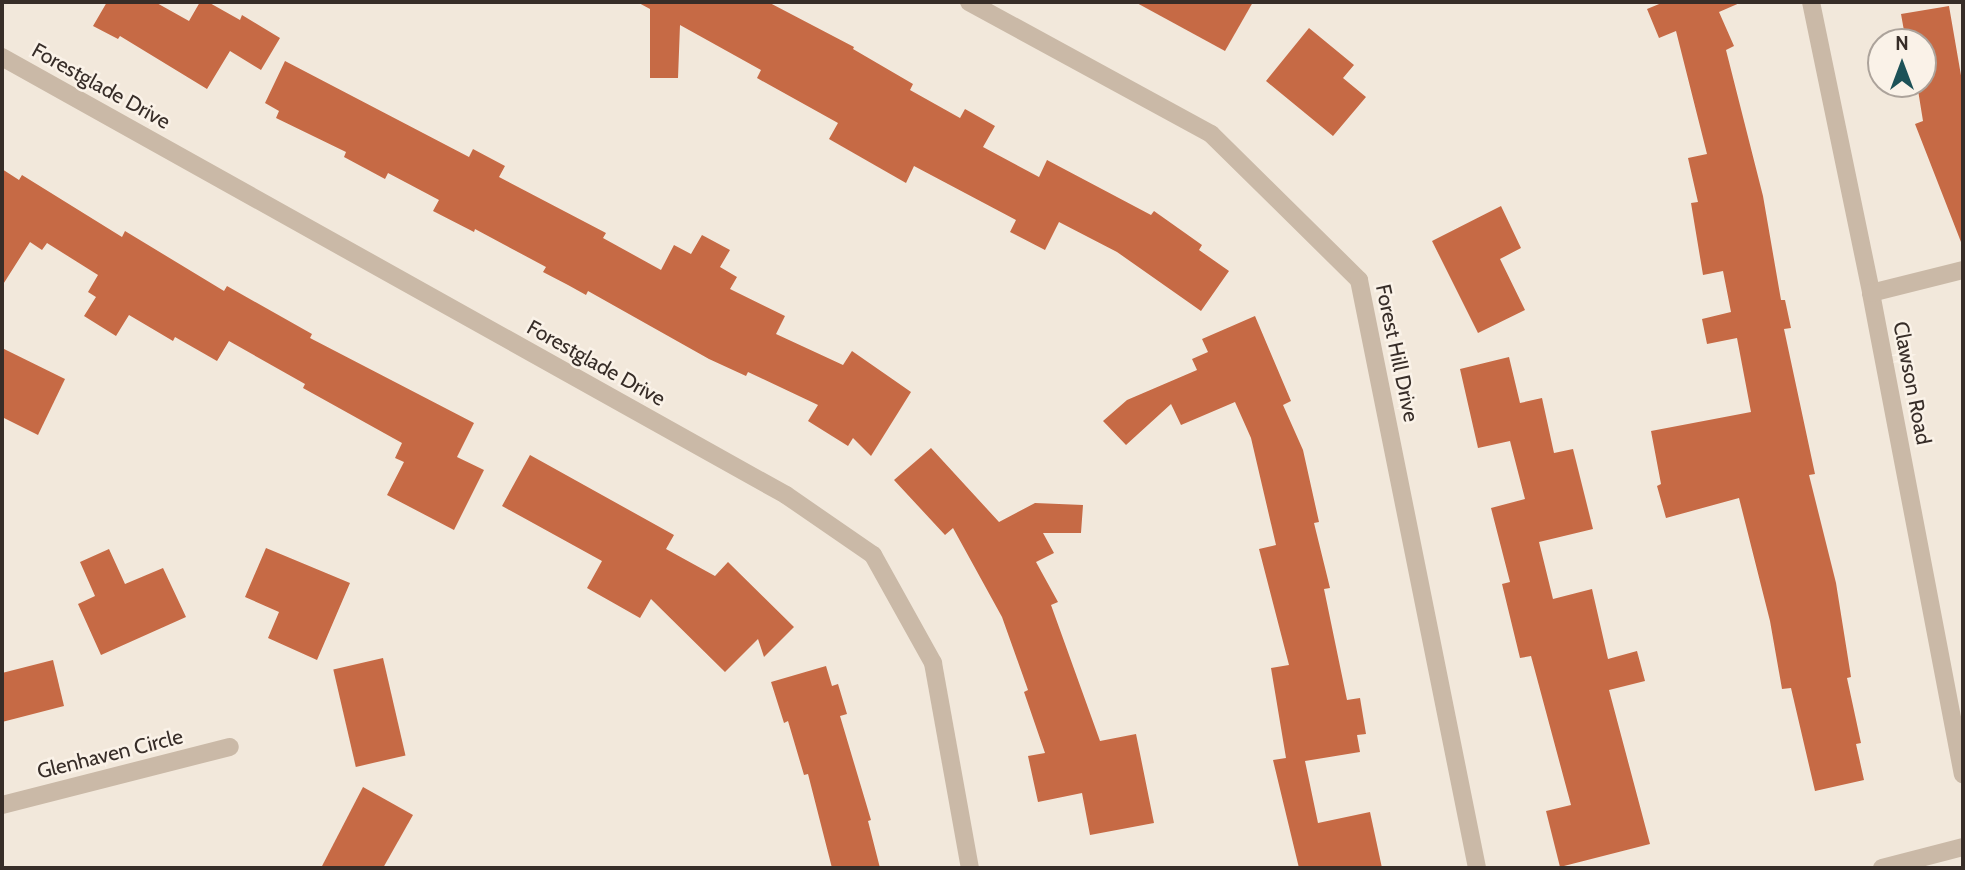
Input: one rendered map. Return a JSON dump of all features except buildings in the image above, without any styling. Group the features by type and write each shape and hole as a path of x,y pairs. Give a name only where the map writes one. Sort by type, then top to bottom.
{"street":[{"name":"Forest Hill Drive","path":"969,2 1211,134 1359,280 1477,868"},
{"name":"Clawson Road","path":"1811,2 1871,293 1963,774"},
{"name":"Forestglade Drive","path":"2,57 786,495 873,555 933,663 970,868"},
{"path":"1871,293 1963,270"},
{"name":"Glenhaven Circle","path":"2,805 230,747"},
{"path":"1882,868 1963,847"}]}
